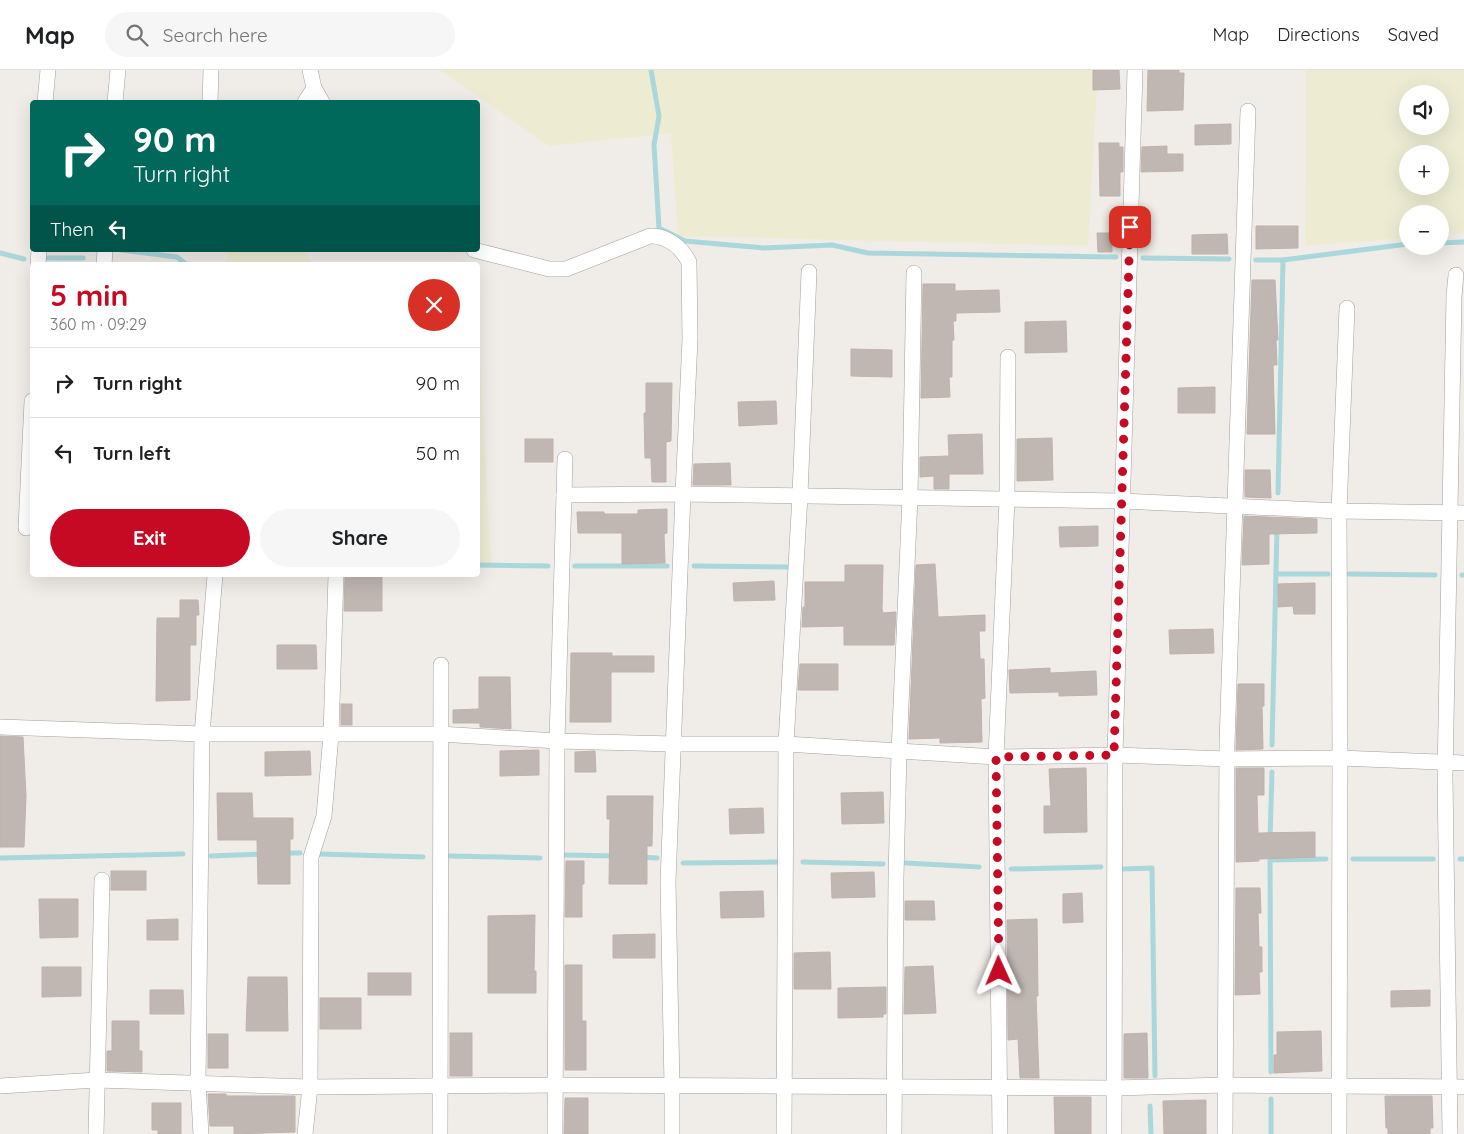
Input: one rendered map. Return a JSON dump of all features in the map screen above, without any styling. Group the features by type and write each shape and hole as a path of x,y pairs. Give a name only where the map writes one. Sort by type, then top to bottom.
{"street":[{"path":"45,100 48,70"},
{"path":"115,100 118,70"},
{"path":"210,100 211,70"},
{"path":"310,70 314,88 321,100"},
{"path":"1114,1134 1114,755 1135,70"},
{"path":"306,100 314,88"},
{"path":"1226,1134 1227,759 1248,111"},
{"path":"480,251 557,269 566,269 650,236 659,236 683,252 689,262 690,339 682,494 668,882 672,1134"},
{"path":"784,1134 786,744 800,495 809,272"},
{"path":"894,1134 899,752 910,497 914,273"},
{"path":"1450,1134 1457,1087 1446,764 1457,514 1456,275"},
{"path":"1339,1134 1339,510 1347,308"},
{"path":"1000,1134 996,757 1007,499 1008,357"},
{"path":"26,528 30,443"},
{"path":"555,1134 557,741 565,459"},
{"path":"564,495 800,495 1122,501 1457,514"},
{"path":"201,1134 198,1083 202,734 215,577"},
{"path":"305,1134 310,1087 311,857 324,816 331,734 336,577"},
{"path":"440,1134 439,734 441,665"},
{"path":"0,727 202,734 439,734 557,741 786,744 996,757 1114,755 1227,759 1340,758 1446,764 1464,763"},
{"path":"96,1134 102,880"},
{"path":"0,1086 97,1080 310,1087 556,1085 1114,1088 1225,1085 1457,1087"}],"green space":[{"path":"440,70 1098,70 1088,246 678,236 671,133 549,146"},
{"path":"1306,70 1464,70 1464,233 1449,234 1449,205 1399,205 1399,239 1305,246"},
{"path":"228,252 305,252 312,262 226,262"},
{"path":"480,359 491,564 480,563"}],"building":[{"path":"1093,70 1119,70 1120,89 1093,90"},
{"path":"1148,70 1179,70 1179,73 1184,73 1183,110 1147,111"},
{"path":"1231,124 1231,144 1195,145 1195,125"},
{"path":"1099,143 1119,143 1119,147 1123,147 1123,172 1120,172 1120,196 1100,196"},
{"path":"1167,146 1167,154 1183,154 1183,171 1141,172 1142,147"},
{"path":"1256,226 1298,226 1298,248 1256,249"},
{"path":"1097,233 1112,233 1112,252 1098,252"},
{"path":"1227,234 1228,254 1192,254 1192,235"},
{"path":"1252,280 1275,280 1278,340 1276,340 1277,365 1273,365 1275,434 1247,434"},
{"path":"923,284 955,284 955,291 999,290 1000,312 956,313 956,321 953,321 952,377 949,377 950,397 921,398"},
{"path":"1066,321 1067,352 1025,353 1025,322"},
{"path":"851,349 892,350 892,377 851,376"},
{"path":"646,383 672,383 671,441 666,442 666,482 652,482 651,458 645,458 644,413 646,413"},
{"path":"1215,387 1215,413 1178,413 1178,388"},
{"path":"776,401 777,424 739,426 738,402"},
{"path":"982,434 983,474 949,474 949,489 934,489 934,476 920,477 920,457 949,456 948,435"},
{"path":"1052,438 1053,480 1017,481 1017,439"},
{"path":"525,439 553,439 553,462 525,462"},
{"path":"730,463 731,485 693,485 694,464"},
{"path":"1245,470 1270,470 1271,498 1245,497"},
{"path":"667,509 667,533 664,534 665,563 622,564 622,533 578,533 577,512 638,514 638,510"},
{"path":"1244,516 1317,519 1317,533 1269,534 1269,564 1242,565"},
{"path":"1098,526 1098,546 1060,547 1059,527"},
{"path":"935,564 938,617 985,615 985,631 979,631 980,659 984,659 985,698 981,699 982,742 940,743 940,738 909,739 916,565"},
{"path":"845,565 883,565 882,609 883,613 896,612 894,645 844,645 844,626 802,627 803,607 805,607 805,582 845,582"},
{"path":"345,577 382,577 382,611 344,611"},
{"path":"774,581 775,600 734,601 733,583"},
{"path":"1315,583 1315,614 1294,614 1293,606 1278,607 1278,584"},
{"path":"180,600 198,600 199,615 196,615 196,645 190,645 190,700 156,701 157,618 180,618"},
{"path":"1213,629 1214,653 1170,654 1169,630"},
{"path":"277,645 316,645 317,669 277,669"},
{"path":"571,653 612,653 612,656 654,656 654,672 612,672 611,722 570,722"},
{"path":"800,664 838,664 838,690 798,690"},
{"path":"1050,668 1050,673 1096,671 1097,695 1059,696 1059,692 1010,693 1009,670"},
{"path":"479,677 510,677 511,729 480,727 480,723 453,723 453,710 479,709"},
{"path":"1238,684 1264,684 1264,706 1262,706 1263,749 1236,750"},
{"path":"341,704 352,704 352,725 341,725"},
{"path":"0,736 23,737 26,796 24,847 0,847"},
{"path":"539,750 539,775 500,776 500,751"},
{"path":"310,751 311,775 265,776 265,752"},
{"path":"595,751 596,772 575,772 575,752"},
{"path":"1086,768 1087,832 1044,833 1044,806 1051,806 1049,769"},
{"path":"1236,768 1264,768 1264,795 1257,795 1258,833 1315,832 1315,857 1259,859 1259,861 1236,862"},
{"path":"883,792 884,823 842,824 841,793"},
{"path":"217,793 252,793 253,818 293,818 293,839 290,839 290,884 258,884 257,840 218,840"},
{"path":"607,796 653,796 652,846 647,846 647,884 609,884 610,819 607,819"},
{"path":"763,808 764,833 730,834 729,809"},
{"path":"566,861 584,861 582,917 565,917"},
{"path":"111,871 146,871 146,890 111,890"},
{"path":"874,872 875,897 832,898 831,873"},
{"path":"1236,888 1260,888 1261,913 1258,913 1259,947 1262,947 1262,972 1259,972 1260,994 1235,995"},
{"path":"763,891 764,917 721,918 720,892"},
{"path":"1082,893 1083,922 1063,923 1063,894"},
{"path":"39,899 78,899 78,937 40,938"},
{"path":"905,901 934,901 935,920 905,920"},
{"path":"535,915 534,971 536,971 536,993 488,993 488,916"},
{"path":"178,919 178,940 147,940 147,920"},
{"path":"1037,919 1038,996 1036,996 1039,1078 1020,1078 1018,1039 1008,1040 1007,920"},
{"path":"655,934 655,958 613,958 613,935"},
{"path":"830,952 831,989 794,989 794,953"},
{"path":"565,965 582,965 582,1021 586,1021 586,1070 565,1070"},
{"path":"933,966 936,1013 904,1014 905,967"},
{"path":"42,967 81,967 81,996 42,997"},
{"path":"368,973 411,973 411,995 368,995"},
{"path":"248,977 287,977 288,1031 246,1031"},
{"path":"886,987 886,1014 883,1014 883,1017 838,1018 838,988"},
{"path":"150,990 183,990 184,1014 150,1014"},
{"path":"1430,990 1430,1006 1391,1007 1391,991"},
{"path":"320,998 361,998 361,1029 320,1029"},
{"path":"112,1021 139,1021 139,1051 142,1051 142,1072 107,1071 107,1051 112,1051"},
{"path":"1321,1031 1322,1071 1274,1073 1274,1055 1277,1055 1277,1032"},
{"path":"450,1033 472,1033 472,1076 450,1076"},
{"path":"1147,1033 1148,1078 1124,1078 1124,1034"},
{"path":"208,1034 228,1034 228,1068 208,1068"},
{"path":"208,1094 226,1094 226,1096 295,1096 295,1132 234,1134 234,1126 210,1126"},
{"path":"1385,1096 1432,1096 1433,1128 1430,1128 1430,1134 1388,1134 1388,1128 1386,1128"},
{"path":"1054,1097 1091,1097 1091,1134 1055,1134"},
{"path":"565,1098 588,1098 588,1134 564,1134"},
{"path":"1206,1100 1206,1134 1164,1134 1163,1101"},
{"path":"152,1103 181,1103 181,1134 158,1134 158,1130 152,1130"}],"waterway":[{"path":"651,70 659,116 654,145 659,228 685,241 764,248 832,245 868,253 1116,257"},
{"path":"1449,243 1464,242"},
{"path":"1283,260 1399,245"},
{"path":"137,252 177,257 183,262"},
{"path":"0,253 24,259"},
{"path":"47,258 83,258"},
{"path":"1143,258 1229,259"},
{"path":"1256,260 1283,260 1278,493"},
{"path":"1272,745 1277,528"},
{"path":"480,565 548,566"},
{"path":"575,566 667,566"},
{"path":"694,566 789,567"},
{"path":"1276,574 1328,574"},
{"path":"1349,574 1435,575"},
{"path":"1270,839 1272,772"},
{"path":"285,853 300,853"},
{"path":"0,858 183,854"},
{"path":"211,856 264,854"},
{"path":"319,854 423,857"},
{"path":"566,855 614,856"},
{"path":"450,856 540,858"},
{"path":"640,857 657,858"},
{"path":"1271,1072 1270,860 1326,859"},
{"path":"1353,859 1433,859"},
{"path":"683,863 777,862"},
{"path":"803,862 883,864"},
{"path":"906,863 979,867"},
{"path":"1011,869 1101,867"},
{"path":"1123,869 1152,868 1155,1076"},
{"path":"1271,1099 1271,1134"},
{"path":"1150,1106 1151,1134"}],"route":[{"path":"999,971 996,757 1114,755 1130,227"}]}
